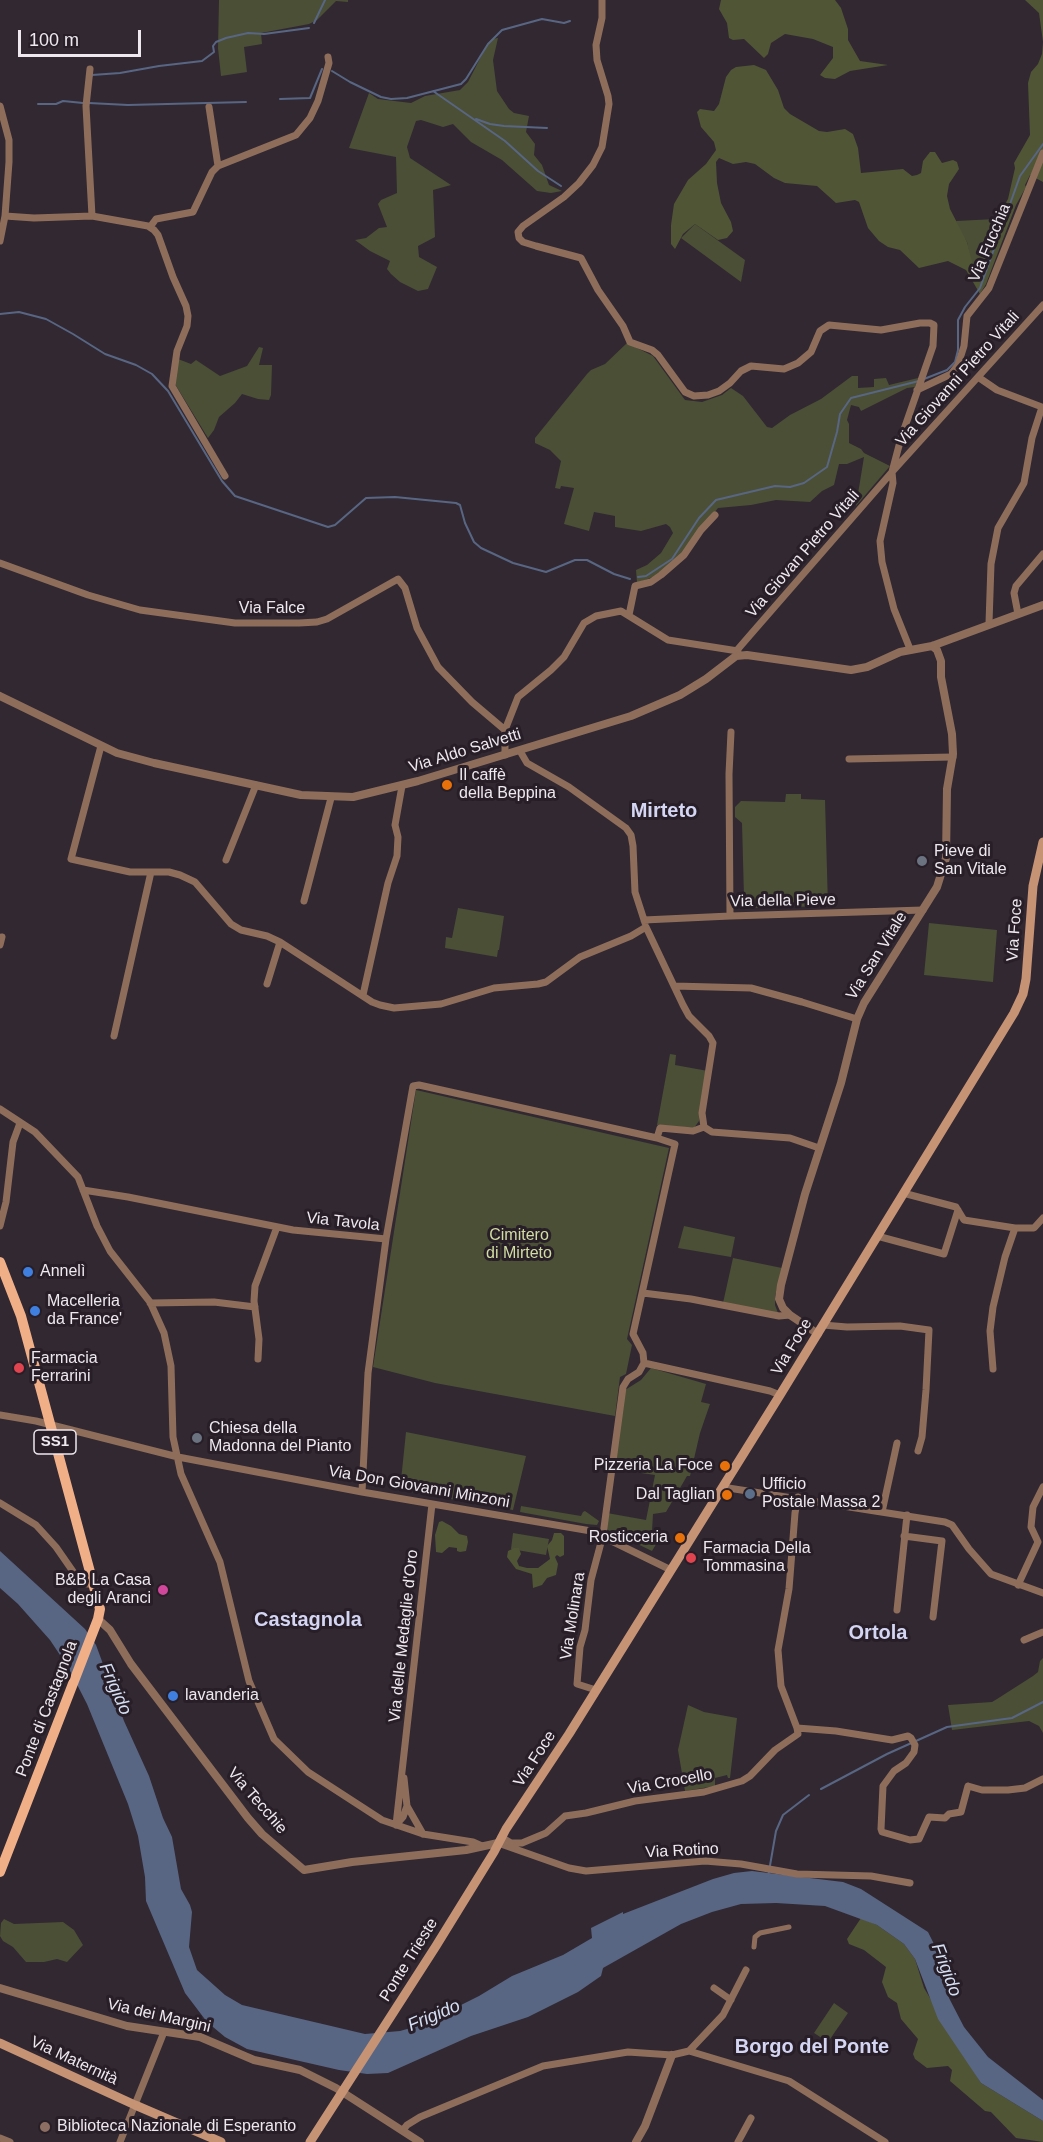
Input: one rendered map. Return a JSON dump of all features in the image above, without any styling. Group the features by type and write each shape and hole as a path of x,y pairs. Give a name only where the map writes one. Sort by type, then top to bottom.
{"main road":[{"name":"Via Foce","path":"498,1844 780,1395 1014,1013 1023,994 1029,951 1033,886 1043,842"},
{"name":"SS1","path":"0,1262 21,1316 95,1585 99,1601 97,1621"},
{"name":"Ponte di Castagnola","path":"0,1872 97,1621"},
{"name":"Ponte Trieste","path":"310,2142 498,1844"},
{"name":"Via Maternità","path":"0,2043 221,2142"}],"street":[{"path":"602,0 602,18 596,45 597,60 609,104 602,147 593,165 579,183 564,197 523,226 518,232 519,238 524,242 581,258 598,290 623,326 630,342 652,350 658,355 684,392 694,396 719,391 733,381 741,371 751,366 784,369 793,366 808,356 820,331 829,325 881,330 920,323 930,323 934,326 933,346 901,438 892,472 893,483 881,534 880,550 894,609 910,649"},
{"path":"150,227 156,219 193,212 212,172 218,166 296,135 310,118 318,100 329,63 328,57"},
{"path":"90,69 86,106 92,216"},
{"path":"0,106 9,140 9,179 0,241"},
{"path":"209,106 218,166"},
{"name":"Via Fucchia","path":"918,389 951,374 958,365 964,346 967,316 989,288 1043,153"},
{"path":"5,216 34,218 92,216 150,227 158,235 188,316 187,326 177,351 172,386 225,476"},
{"name":"Via Giovanni Pietro Vitali","path":"892,472 1043,305"},
{"path":"978,377 997,390 1042,407 1032,438 1024,483 998,528 991,564 988,623"},
{"name":"Via Giovan Pietro Vitali","path":"737,654 892,472"},
{"path":"629,615 635,586 656,579 684,555 701,530 715,515"},
{"path":"1018,614 1014,593 1016,586 1043,554"},
{"name":"Via Falce","path":"0,563 88,595 140,610 235,623 317,622 327,619 398,579 405,588 422,638 438,667 472,702 505,730"},
{"path":"505,755 505,730 518,697 564,657 584,623 596,616 621,611 668,640 747,656 851,670 867,667 910,649 932,645 1043,605"},
{"name":"Via San Vitale","path":"790,1315 783,1308 780,1299 781,1285 805,1194 841,1083 856,1019 938,887 946,858 947,789 953,757 952,734 941,677 941,661 937,650 932,645"},
{"name":"Via Aldo Salvetti","path":"0,696 101,746 147,762 302,795 331,798 353,797 402,786 520,751 653,707 706,679 737,654"},
{"path":"730,916 731,732"},
{"path":"101,746 71,859 130,872 169,872 195,882 231,924 241,930 267,936 280,942 372,1002 394,1008 441,1004 494,988 546,982 586,954 631,936 645,924"},
{"path":"520,751 527,762 569,787 626,828 631,835 635,892 645,924 689,1016 709,1036 712,1043 702,1113 704,1127"},
{"path":"849,759 953,757"},
{"path":"226,860 256,785"},
{"path":"363,994 396,856 398,837 395,825 402,786"},
{"path":"304,901 331,798"},
{"path":"114,1036 152,872"},
{"name":"Via della Pieve","path":"645,924 730,916 923,910"},
{"path":"267,984 280,942"},
{"path":"674,986 751,988 856,1019"},
{"path":"386,1239 413,1086 419,1085 670,1141 675,1144 675,1148 633,1334 643,1353 644,1363 780,1395"},
{"path":"0,1109 35,1132 78,1177 97,1227 110,1251 150,1303 164,1333 171,1366 171,1423 181,1474 220,1562 249,1681 274,1739 308,1772 382,1820 423,1834 473,1842 482,1846"},
{"path":"0,1226 6,1202 13,1142 20,1123"},
{"path":"657,1138 660,1128 693,1131 704,1127 712,1131 790,1138 819,1148"},
{"name":"Via Tavola","path":"83,1190 277,1227 386,1239 368,1373 362,1492"},
{"path":"903,1193 956,1207 964,1220 1015,1228 1034,1228 1043,1218"},
{"path":"877,1236 944,1254 958,1210"},
{"path":"258,1359 259,1339 255,1286 277,1227"},
{"path":"993,1369 990,1331 993,1307 1005,1257 1012,1243 1015,1228"},
{"path":"643,1293 691,1299 779,1316 790,1315 820,1329 900,1326 929,1329 922,1437 918,1452"},
{"path":"150,1303 214,1302 255,1307"},
{"name":"Via Molinara","path":"596,1690 577,1684 580,1647 585,1630 591,1580 603,1535 623,1387 628,1379 639,1372 644,1363"},
{"name":"Via Don Giovanni Minzoni","path":"0,1415 178,1457 362,1492 583,1530 603,1535 671,1569"},
{"path":"882,1512 897,1443"},
{"path":"722,1487 938,1520 952,1525 991,1574 1043,1593"},
{"path":"1018,1585 1038,1542 1031,1527 1033,1507 1043,1487"},
{"path":"798,1497 789,1589 778,1650 781,1686 797,1728 836,1731 892,1740 908,1736 913,1741 914,1752 906,1763 894,1771 883,1786 882,1832 910,1840 919,1839 928,1817 945,1818 949,1814 961,1812 968,1786 982,1790 1008,1790 1025,1788 1043,1779"},
{"path":"0,1503 36,1525 56,1547 81,1583 95,1585"},
{"name":"Via delle Medaglie d'Oro","path":"396,1825 397,1798 403,1771 432,1504"},
{"path":"897,1610 907,1515"},
{"path":"904,1536 942,1540 933,1617"},
{"name":"Via Tecchie","path":"97,1621 110,1630 131,1664 248,1818 262,1834 304,1870 498,1844"},
{"path":"1024,1640 1043,1632"},
{"name":"Via Crocello","path":"498,1844 522,1843 546,1833 565,1816 635,1801 704,1792 742,1781 750,1776 775,1750 798,1734 797,1728"},
{"name":"Via delle Medaglie d'Oro","path":"403,1771 407,1806 423,1834"},
{"path":"396,1825 403,1817 407,1806"},
{"name":"Via Rotino","path":"498,1844 569,1868 586,1871 705,1861 741,1864 797,1874 871,1876 910,1883"},
{"path":"753,1957 755,1937 760,1933 789,1927"},
{"path":"689,2051 723,2015 746,1970"},
{"name":"Via dei Margini","path":"0,1988 127,2026 200,2037 254,2060 300,2070 320,2078 420,2142"},
{"path":"714,1988 731,2000"},
{"path":"120,2142 164,2032"},
{"path":"403,2130 420,2117 543,2066 628,2052 672,2055 689,2051 789,2081 885,2142"},
{"path":"636,2142 645,2126 672,2055"},
{"path":"738,2142 751,2118"},
{"path":"0,2138 10,2142"}],"green space":[{"path":"219,0 348,0 348,2 336,1 317,20 309,24 261,33 262,44 244,47 247,72 221,76 218,48"},
{"path":"721,0 835,0 841,8 848,29 848,40 860,61 888,65 850,71 835,79 825,78 820,75 833,58 833,47 813,39 785,34 771,43 768,54 764,58 744,39 729,38 727,23 719,9"},
{"path":"1025,0 1043,0 1043,42 1039,13"},
{"path":"498,38 493,60 497,91 514,113 529,116 526,132 535,144 534,155 542,165 549,185 562,191 551,193 537,191 502,160 471,142 453,124 443,127 421,120 416,121 407,147 410,158 451,185 433,190 435,237 418,246 419,257 437,267 428,289 418,291 400,282 391,274 387,269 390,261 355,240 366,238 379,228 387,227 378,204 381,200 397,193 396,157 349,148 369,93 378,99 411,103 425,96 460,90 468,82 488,43"},
{"path":"1043,42 1043,182 1030,175 980,294 966,270 948,261 919,268 900,250 888,247 879,241 868,228 859,202 855,200 836,203 817,186 785,183 755,164 746,162 733,164 719,158 716,162 721,203 733,231 727,238 718,240 695,224 683,234 675,249 671,244 674,204 688,180 706,164 716,150 714,142 701,127 697,112 700,109 714,111 719,104 726,77 731,70 736,67 754,65 766,70 778,90 784,108 790,114 819,131 845,129 853,134 858,148 861,173 903,169 912,176 917,175 921,173 923,161 930,152 935,152 942,163 953,160 957,162 959,169 949,184 947,196 950,209 967,242 973,265 984,255 990,244 995,221 1008,199 1015,168 1014,163 1030,135 1028,83 1031,72 1038,64 1042,54"},
{"path":"996,219 990,244 984,255 972,266 967,242 956,221"},
{"path":"695,224 745,260 741,282 681,238"},
{"path":"627,343 653,356 685,400 702,402 722,395 731,388 743,396 767,427 772,428 790,415 821,399 852,376 858,376 858,388 874,387 874,379 886,378 889,385 918,378 915,387 907,388 861,411 859,407 851,405 847,420 849,443 890,466 856,506 864,457 847,464 839,464 834,485 822,491 810,502 776,500 718,508 678,558 661,574 637,583 636,570 647,565 661,553 673,533 670,527 666,524 641,531 615,527 615,516 594,512 589,531 564,524 574,488 561,486 560,489 555,488 561,461 550,450 535,443 535,438 587,374 605,364"},
{"path":"259,347 263,348 259,365 272,365 269,400 242,394 219,417 208,438 175,384 178,359 191,364 196,360 220,376 247,366"},
{"path":"786,794 801,794 801,799 825,800 828,906 751,908 751,898 744,897 742,823 735,817 735,807 741,801 785,802"},
{"path":"458,908 504,916 497,957 445,948 446,937 452,938"},
{"path":"929,923 997,930 993,982 924,975"},
{"path":"670,1054 676,1055 675,1065 708,1071 699,1121 694,1128 657,1125"},
{"name":"Cimitero di Mirteto","path":"416,1090 669,1148 627,1339 632,1345 626,1374 620,1377 615,1416 435,1383 373,1367"},
{"path":"684,1226 735,1237 731,1257 678,1248"},
{"path":"733,1258 782,1268 775,1296 778,1313 723,1303"},
{"path":"651,1368 706,1384 701,1402 710,1404 700,1433 690,1476 687,1476 666,1512 653,1514 652,1531 661,1536 652,1551 606,1529 607,1513 646,1520 655,1475 613,1469 625,1390 641,1380"},
{"path":"406,1432 526,1456 513,1510 400,1490"},
{"path":"521,1506 581,1516 585,1511 599,1521 597,1525 586,1524 520,1512"},
{"path":"442,1521 459,1534 467,1536 466,1551 460,1552 457,1548 449,1547 442,1553 436,1552 435,1535 439,1522"},
{"path":"513,1533 549,1539 546,1555 511,1549"},
{"path":"554,1533 561,1533 564,1536 564,1555 555,1557 558,1564 556,1575 547,1578 542,1585 533,1588 532,1574 516,1569 507,1557 508,1551 519,1548 521,1554 517,1561 519,1566 538,1568 550,1559 547,1546"},
{"path":"1043,1658 1043,1733 1039,1726 1029,1721 952,1730 948,1705 992,1702 1038,1672 1040,1661"},
{"path":"688,1705 704,1712 737,1718 730,1778 727,1775 715,1778 715,1786 685,1791 678,1750"},
{"path":"861,1918 877,1925 904,1944 915,1959 924,1988 981,2083 1043,2121 1043,2142 1016,2138 991,2112 985,2111 950,2081 952,2070 948,2066 927,2068 915,2059 913,2054 918,2039 901,2019 897,2003 888,1997 882,1982 886,1967 864,1950 849,1944 847,1939"},
{"path":"4,1919 14,1924 63,1922 74,1930 83,1945 67,1962 57,1959 26,1962 0,1936 1,1923"},
{"path":"834,2003 848,2013 828,2042 814,2033"}],"water":[{"path":"0,1551 85,1629 96,1645 124,1721 149,1776 172,1837 181,1889 192,1912 189,1947 197,1970 225,1995 242,2005 365,2034 400,2031 421,2025 479,1996 512,1976 563,1955 592,1938 591,1928 623,1912 623,1914 713,1879 752,1871 843,1882 861,1889 928,1932 934,1944 949,1998 964,2027 988,2057 1043,2100 1043,2121 981,2083 938,2019 915,1959 904,1944 877,1925 825,1906 776,1903 741,1904 712,1912 681,1924 603,1968 601,1976 578,1992 528,2017 471,2036 388,2073 367,2074 339,2070 247,2049 225,2037 207,2022 185,1993 146,1901 145,1877 138,1836 128,1804 87,1704 68,1667 50,1640 18,1604 0,1588"}],"waterway":[{"path":"314,23 325,0"},
{"path":"332,71 381,97 407,98 461,84 488,44 502,30 542,19 564,23 570,21"},
{"path":"91,77 92,75 202,61 214,52 213,46 216,42 226,38 248,33 264,34 309,28"},
{"path":"280,99 310,98 322,69"},
{"path":"433,91 505,141 538,171 561,186"},
{"path":"38,104 56,104 63,101 83,103"},
{"path":"89,103 128,105 246,102"},
{"path":"476,119 504,126 547,128"},
{"path":"924,379 947,370 955,362 958,350 958,320 980,288 1020,176 1043,144"},
{"path":"0,314 19,312 46,319 105,354 136,365 152,374 168,391 222,481 235,496 328,527 335,525 366,498 395,497 456,503 460,505 474,542 481,548 513,563 546,572 575,560 587,560 614,574 630,579"},
{"path":"638,577 646,576 672,559 699,518 716,500 775,486 790,487 804,483 827,467 840,414 851,398 919,381"},
{"path":"821,1789 887,1754 947,1727 1012,1718 1043,1702"},
{"path":"768,1877 776,1831 783,1815 809,1795"}],"place":[{"name":"Il caffè della Beppina","path":"447,785"},
{"name":"Pieve di San Vitale","path":"922,861"},
{"name":"Annelì","path":"28,1272"},
{"name":"Macelleria da France'","path":"35,1311"},
{"name":"Farmacia Ferrarini","path":"19,1368"},
{"name":"Chiesa della Madonna del Pianto","path":"197,1438"},
{"name":"Pizzeria La Foce","path":"725,1466"},
{"name":"Ufficio Postale Massa 2","path":"750,1494"},
{"name":"Dal Taglian","path":"727,1495"},
{"name":"Rosticceria","path":"680,1538"},
{"name":"Farmacia Della Tommasina","path":"691,1558"},
{"name":"B&B La Casa degli Aranci","path":"163,1590"},
{"name":"lavanderia","path":"173,1696"},
{"name":"Biblioteca Nazionale di Esperanto","path":"45,2127"}],"district":[{"name":"Mirteto","path":"664,811"},
{"name":"Castagnola","path":"308,1620"},
{"name":"Ortola","path":"878,1633"},
{"name":"Borgo del Ponte","path":"812,2047"}],"water label":[{"name":"Frigido","path":"115,1689"},
{"name":"Frigido","path":"946,1970"},
{"name":"Frigido","path":"434,2016"}]}
